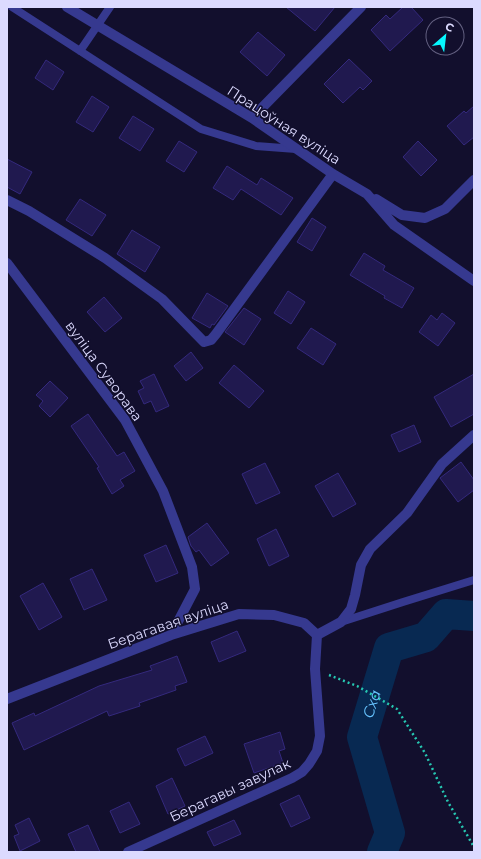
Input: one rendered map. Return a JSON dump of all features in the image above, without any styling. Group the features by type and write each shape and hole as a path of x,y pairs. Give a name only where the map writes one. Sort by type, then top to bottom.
{"street":[{"name":"Працоўная вуліца","path":"67,7 252,118 332,174 367,194 394,225 474,281"},
{"path":"252,118 361,7"},
{"path":"7,200 29,211 105,258 162,299 204,342 211,340 216,334 332,174"},
{"path":"367,194 402,215 424,218 445,209 474,180"},
{"name":"вуліца Суворава","path":"7,263 126,420 163,491 192,567 195,589 171,635"},
{"path":"317,635 341,622 351,609 361,565 370,550 407,513 442,464 474,435"},
{"name":"Берагавая вуліца","path":"7,699 171,635 239,614 274,615 304,624 317,635"},
{"name":"Берагавы завулак","path":"128,852 278,785 302,772 309,764 316,751 320,736 315,669 317,635"}],"lane":[{"path":"12,7 201,129 256,146 296,149"},
{"path":"80,51 110,7"},
{"path":"341,622 474,580"}],"path":[{"path":"315,669 357,686 397,709 425,753 448,802 474,848"}],"building":[{"path":"286,7 335,7 315,31"},
{"path":"403,7 411,7 423,20 390,51 371,30 386,15 390,19"},
{"path":"258,32 285,55 267,76 240,52"},
{"path":"349,59 372,81 363,90 360,87 343,103 324,84"},
{"path":"46,60 64,72 53,90 35,78"},
{"path":"92,96 109,107 93,132 76,122"},
{"path":"474,106 474,137 464,145 447,126 464,111 466,113"},
{"path":"133,116 154,129 140,151 119,138"},
{"path":"179,141 197,152 184,172 166,161"},
{"path":"418,141 437,160 421,176 403,157"},
{"path":"7,159 32,172 20,194 7,187"},
{"path":"227,166 257,185 261,178 293,198 281,215 241,189 233,200 213,188"},
{"path":"80,199 106,215 92,236 66,220"},
{"path":"312,218 326,227 312,251 297,242"},
{"path":"132,230 160,247 145,272 117,254"},
{"path":"364,253 385,266 383,270 414,288 402,308 384,298 385,296 350,275"},
{"path":"288,291 305,302 291,324 274,313"},
{"path":"207,293 228,306 210,328 192,318"},
{"path":"104,297 122,318 105,332 87,312"},
{"path":"244,308 261,319 244,345 225,332"},
{"path":"442,313 455,323 438,346 419,332 431,315 437,320"},
{"path":"311,328 336,344 323,365 297,348"},
{"path":"191,352 203,368 186,381 174,366"},
{"path":"234,365 264,391 249,408 219,383"},
{"path":"154,374 169,406 156,412 151,401 144,404 138,391 144,388 140,381"},
{"path":"474,374 474,414 451,427 434,397"},
{"path":"50,381 68,398 50,417 39,406 43,401 36,395"},
{"path":"88,414 117,456 124,452 135,471 120,480 124,486 112,494 97,468 99,467 71,426"},
{"path":"414,425 421,442 399,452 391,435"},
{"path":"461,462 474,480 474,490 458,502 440,478"},
{"path":"265,463 280,493 256,504 242,474"},
{"path":"338,473 356,504 333,517 315,486"},
{"path":"207,523 229,553 211,566 199,550 196,552 191,546 188,537"},
{"path":"276,529 289,556 269,566 257,539"},
{"path":"166,545 178,573 156,582 144,555"},
{"path":"92,569 107,600 84,610 70,579"},
{"path":"43,583 62,617 39,630 20,596"},
{"path":"237,631 246,651 219,662 211,642"},
{"path":"177,656 187,682 175,686 176,690 139,703 140,706 109,716 107,711 24,750 12,723 34,713 35,716 99,686 152,670 150,666"},
{"path":"280,732 285,749 279,751 283,763 254,773 244,744"},
{"path":"205,736 213,753 185,766 177,749"},
{"path":"172,778 185,806 168,814 156,786"},
{"path":"299,795 310,818 291,827 280,804"},
{"path":"129,802 140,824 120,833 110,811"},
{"path":"29,818 40,841 20,851 14,836 19,834 15,825"},
{"path":"234,820 241,834 214,846 207,832"},
{"path":"88,825 100,852 76,852 68,834"}],"waterway":[{"name":"Сха","path":"382,852 390,833 362,737 389,648 426,637 446,614 474,616"}]}
